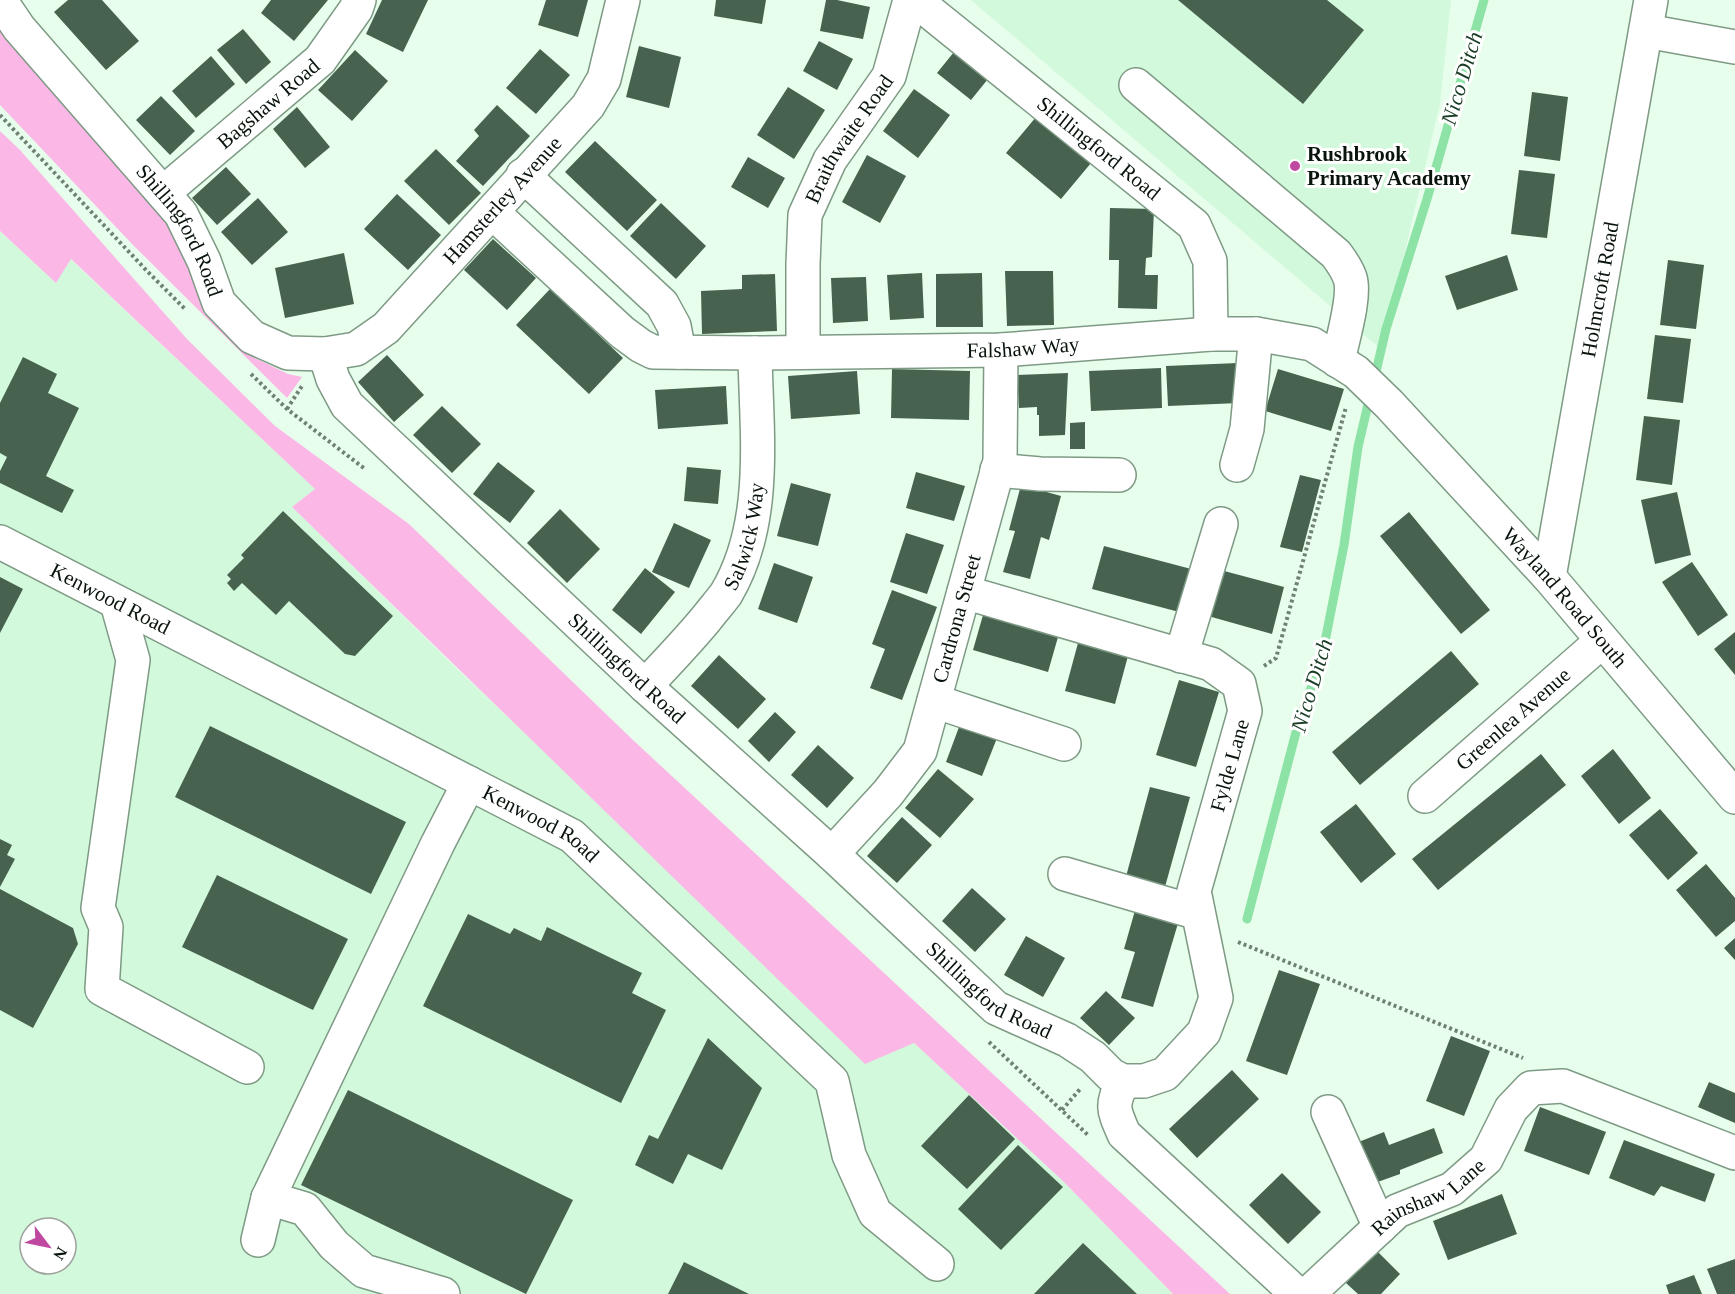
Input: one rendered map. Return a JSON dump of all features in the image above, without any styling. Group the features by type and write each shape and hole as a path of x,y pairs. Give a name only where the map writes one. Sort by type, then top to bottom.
{"street":[{"name":"Shillingford Road","path":"0,0 19,28 181,214 200,251 219,303 252,337 288,353 325,354 333,380 347,405 645,686 832,854 996,1008 1066,1040 1093,1057 1111,1075 1123,1081"},
{"name":"Bagshaw Road","path":"162,193 320,60 356,9 359,0"},
{"name":"Hamsterley Avenue","path":"325,354 356,349 386,328 588,106 604,79 623,0"},
{"name":"Braithwaite Road","path":"803,352 805,215 830,160 889,76 910,0"},
{"name":"Shillingford Road","path":"915,0 1194,225 1210,261 1211,334"},
{"path":"1649,16 1735,47"},
{"name":"Holmcroft Road","path":"1549,577 1649,16"},
{"path":"1136,85 1327,247 1345,266 1351,280 1352,294 1335,359"},
{"path":"523,175 662,304 674,326 679,352"},
{"name":"Falshaw Way","path":"492,212 622,332 640,346 653,352 1001,350 1211,334 1256,334 1335,359"},
{"path":"1237,465 1247,429 1256,334"},
{"name":"Cardrona Street","path":"832,854 888,794 920,751 998,470 1001,350"},
{"name":"Salwick Way","path":"645,686 725,596 744,553 757,491 754,353"},
{"name":"Wayland Road South","path":"1335,359 1389,404 1549,577 1735,796"},
{"path":"998,470 1040,474 1119,476"},
{"path":"1180,656 1221,524"},
{"name":"Kenwood Road","path":"0,542 572,836 832,1081 849,1155 876,1213 937,1264"},
{"path":"964,592 1211,664 1239,684"},
{"path":"117,603 133,660 98,908 106,927 102,989 247,1067"},
{"name":"Greenlea Avenue","path":"1425,796 1602,641"},
{"name":"Fylde Lane","path":"1123,1081 1144,1081 1165,1074 1204,1032 1216,998 1194,891 1245,711 1239,684"},
{"path":"934,701 1064,744"},
{"path":"258,1240 268,1198 469,783"},
{"path":"1065,874 1200,920"},
{"path":"1123,1081 1116,1095 1113,1109 1124,1134 1297,1294"},
{"path":"1531,1088 1563,1086 1735,1153"},
{"name":"Rainshaw Lane","path":"1308,1294 1396,1211 1452,1189 1486,1160 1511,1109 1531,1088"},
{"path":"1328,1112 1380,1227"},
{"path":"268,1198 305,1209 334,1245 364,1271 443,1294"}],"path":[{"path":"1239,684 1276,658 1335,359"},
{"path":"1200,920 1534,1062 1531,1088"}],"shaded area":[{"name":"Rushbrook Primary Academy","path":"971,0 1451,0 1440,104 1384,352"},
{"path":"0,22 10,39 54,93 171,227 226,332 255,358 288,374 302,377 287,398 133,245 0,105"},
{"path":"0,131 20,150 187,339 275,426 409,524 633,740 1230,1294 1173,1294 1064,1182 914,1043 865,1064 292,507 315,489 71,259 56,283 0,231"},
{"path":"0,231 56,283 70,259 315,489 292,507 457,669 623,826 914,1043 1064,1182 1173,1294 0,1294"}],"building":[{"path":"68,0 102,0 139,41 106,70 54,12"},
{"path":"271,0 328,0 294,41 261,13"},
{"path":"382,0 428,0 403,52 366,34"},
{"path":"546,0 588,0 578,37 538,25"},
{"path":"716,0 766,0 762,24 714,16"},
{"path":"826,0 870,7 863,39 820,31"},
{"path":"1178,0 1327,0 1364,30 1303,104"},
{"path":"243,29 271,62 246,84 217,50"},
{"path":"819,41 853,59 837,90 803,71"},
{"path":"639,46 681,57 669,108 626,97"},
{"path":"958,47 992,74 971,100 937,73"},
{"path":"540,49 570,75 536,114 506,88"},
{"path":"355,50 388,81 352,121 318,90"},
{"path":"211,56 235,84 196,118 172,91"},
{"path":"788,87 825,110 794,159 757,135"},
{"path":"914,89 950,115 918,158 883,131"},
{"path":"1532,92 1568,97 1560,161 1524,156"},
{"path":"161,96 195,131 170,155 136,120"},
{"path":"497,105 530,136 483,186 456,161 479,136 474,130"},
{"path":"297,107 330,147 305,168 273,129"},
{"path":"1036,117 1091,163 1061,199 1006,153"},
{"path":"595,141 657,200 627,231 565,172"},
{"path":"436,149 481,193 449,225 404,181"},
{"path":"867,155 906,176 880,223 842,202"},
{"path":"748,157 785,178 768,208 731,187"},
{"path":"226,167 251,194 217,225 192,198"},
{"path":"1519,170 1555,174 1547,238 1511,234"},
{"path":"397,194 441,235 408,270 364,229"},
{"path":"258,198 288,232 252,265 221,232"},
{"path":"661,203 706,246 676,279 630,236"},
{"path":"1110,208 1154,209 1152,257 1146,258 1145,275 1158,275 1157,309 1118,308 1119,260 1109,260"},
{"path":"493,239 536,278 507,310 464,270"},
{"path":"344,253 354,304 285,318 275,268"},
{"path":"1507,255 1518,290 1457,310 1445,276"},
{"path":"1668,260 1704,265 1696,329 1660,325"},
{"path":"1005,271 1053,271 1054,325 1007,326"},
{"path":"922,273 924,318 890,320 887,275"},
{"path":"982,273 983,327 936,327 936,274"},
{"path":"775,274 777,331 702,334 701,291 742,289 742,275"},
{"path":"866,277 868,321 833,323 831,278"},
{"path":"550,289 623,358 589,394 516,325"},
{"path":"1655,335 1691,339 1683,403 1647,399"},
{"path":"387,355 424,395 394,422 358,382"},
{"path":"23,357 57,374 48,393 79,408 46,476 74,490 62,513 0,483 0,471 7,457 0,453 0,403"},
{"path":"1238,363 1239,403 1168,406 1166,366"},
{"path":"1161,368 1162,408 1091,411 1089,371"},
{"path":"892,369 970,371 969,420 891,418"},
{"path":"1278,369 1344,389 1331,431 1265,411"},
{"path":"857,371 860,414 791,419 788,376"},
{"path":"1068,373 1065,435 1039,436 1037,407 1019,408 1017,375"},
{"path":"726,386 728,424 658,429 655,390"},
{"path":"442,406 481,444 452,473 413,435"},
{"path":"1644,416 1680,420 1672,485 1636,480"},
{"path":"1085,422 1085,449 1070,449 1070,423"},
{"path":"498,462 535,491 510,523 473,494"},
{"path":"687,467 721,470 718,504 684,501"},
{"path":"916,472 965,486 954,521 906,508"},
{"path":"1300,475 1321,480 1302,552 1280,547"},
{"path":"791,483 831,494 818,546 777,536"},
{"path":"1021,485 1061,496 1049,540 1041,537 1030,579 1003,572 1015,531 1009,530"},
{"path":"1677,492 1691,555 1655,564 1641,500"},
{"path":"560,509 600,549 567,583 527,543"},
{"path":"283,511 393,616 355,656 345,654 289,601 276,615 242,583 234,591 227,583 231,579 227,575 244,558 241,555"},
{"path":"1409,512 1490,610 1461,634 1380,536"},
{"path":"674,523 711,540 689,588 652,572"},
{"path":"906,533 944,545 927,594 890,582"},
{"path":"1104,546 1195,570 1183,613 1092,589"},
{"path":"1692,562 1728,615 1698,636 1662,582"},
{"path":"774,563 813,577 797,623 758,609"},
{"path":"645,568 675,592 641,634 612,610"},
{"path":"1213,568 1284,587 1272,634 1201,614"},
{"path":"0,577 23,589 0,633"},
{"path":"892,590 937,607 902,700 870,688 885,649 872,644"},
{"path":"985,608 1060,630 1048,672 973,650"},
{"path":"1735,632 1735,675 1714,649"},
{"path":"1078,643 1128,656 1115,704 1065,691"},
{"path":"1451,651 1479,684 1360,785 1332,752"},
{"path":"719,655 766,699 738,729 691,686"},
{"path":"1179,680 1219,692 1196,767 1156,755"},
{"path":"775,712 796,732 769,762 748,741"},
{"path":"962,719 999,733 982,776 946,762"},
{"path":"210,726 406,822 371,894 175,797"},
{"path":"818,745 854,778 827,808 791,775"},
{"path":"1613,749 1651,798 1619,824 1581,776"},
{"path":"1541,754 1566,785 1438,890 1412,859"},
{"path":"938,769 974,799 940,838 905,808"},
{"path":"1150,787 1190,797 1163,894 1124,884"},
{"path":"1356,804 1396,854 1361,883 1320,832"},
{"path":"1660,809 1698,853 1668,880 1629,835"},
{"path":"902,817 932,845 897,883 867,856"},
{"path":"0,839 12,845 7,855 15,859 0,887"},
{"path":"1706,864 1735,898 1735,921 1716,937 1676,890"},
{"path":"217,875 348,939 313,1010 182,947"},
{"path":"972,888 1006,919 975,952 942,921"},
{"path":"0,889 73,928 78,944 33,1028 0,1010"},
{"path":"1136,907 1179,920 1153,1007 1121,998 1135,952 1124,949"},
{"path":"468,914 510,934 514,928 541,941 547,927 642,973 632,993 666,1010 621,1103 423,1006"},
{"path":"1026,936 1065,958 1043,997 1004,975"},
{"path":"1735,938 1735,960 1724,948"},
{"path":"1279,970 1320,984 1287,1075 1246,1061"},
{"path":"1106,991 1135,1018 1109,1045 1080,1018"},
{"path":"1451,1036 1490,1051 1464,1116 1426,1101"},
{"path":"708,1038 762,1088 722,1170 688,1154 673,1184 635,1165 649,1135 658,1139"},
{"path":"1232,1070 1259,1099 1197,1158 1169,1129"},
{"path":"1709,1082 1735,1093 1735,1123 1698,1107"},
{"path":"348,1090 573,1200 526,1294 301,1185"},
{"path":"969,1095 1015,1139 967,1189 921,1146"},
{"path":"1540,1107 1606,1132 1589,1175 1524,1151"},
{"path":"1434,1128 1443,1153 1400,1170 1400,1174 1372,1184 1356,1143 1384,1132 1389,1145"},
{"path":"1624,1140 1715,1174 1705,1202 1661,1186 1654,1196 1609,1178"},
{"path":"1018,1145 1063,1187 1001,1250 958,1209"},
{"path":"1282,1173 1321,1212 1288,1244 1249,1205"},
{"path":"1502,1194 1517,1234 1448,1260 1433,1221"},
{"path":"1083,1243 1137,1294 1034,1294"},
{"path":"1377,1251 1400,1274 1381,1294 1358,1294 1346,1283"},
{"path":"1735,1259 1735,1294 1717,1294 1707,1269"},
{"path":"684,1262 749,1294 668,1294"},
{"path":"1694,1275 1702,1294 1669,1294 1666,1285"}],"waterway":[{"name":"Nico Ditch","path":"1374,380 1386,329 1427,199 1484,0"},
{"name":"Nico Ditch","path":"1247,919 1300,717 1321,662 1344,545 1358,447 1370,396"}],"place":[{"name":"Rushbrook Primary Academy","path":"1295,166"}]}
